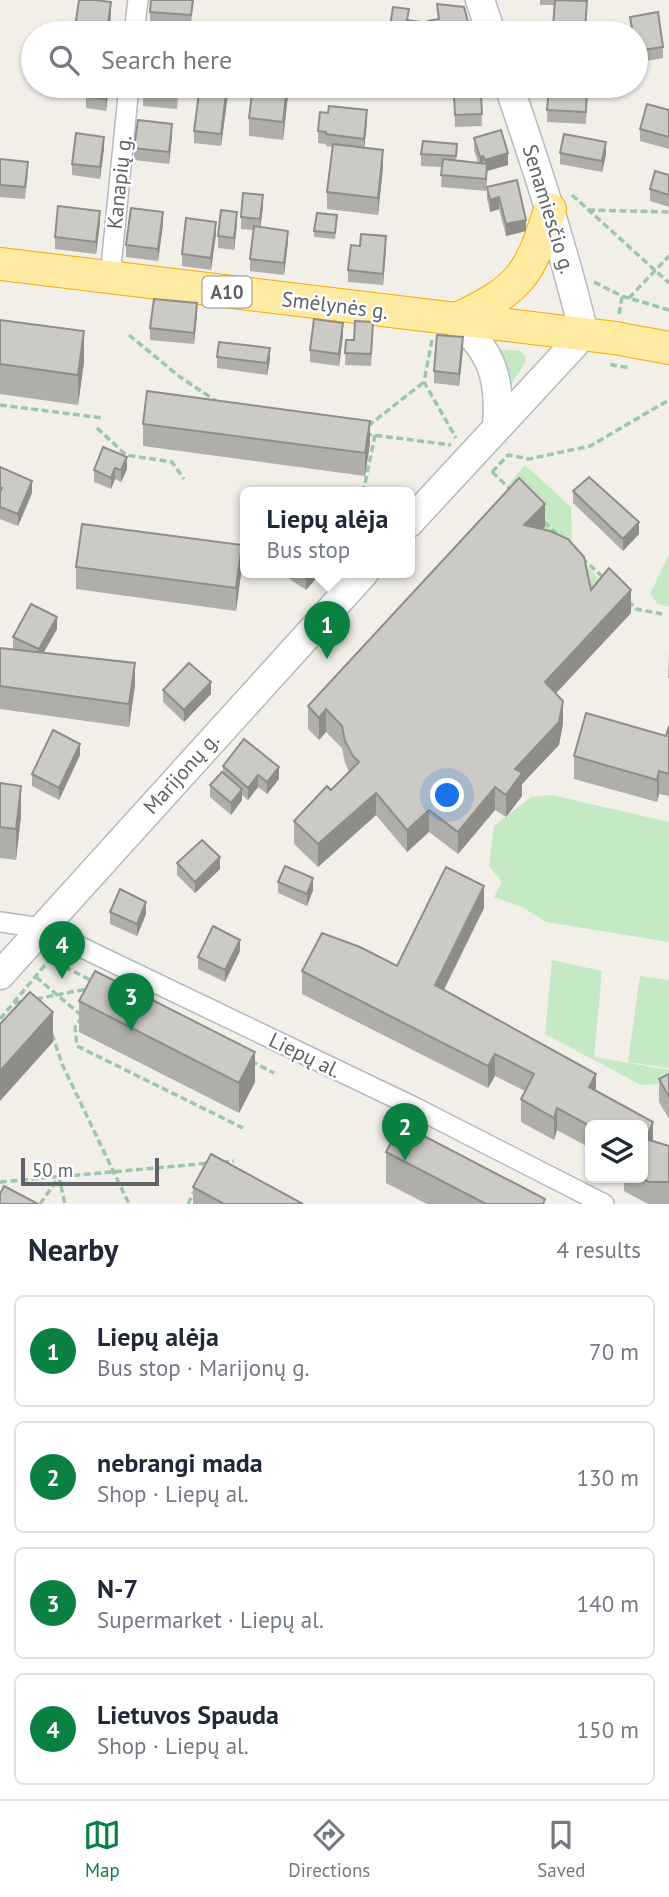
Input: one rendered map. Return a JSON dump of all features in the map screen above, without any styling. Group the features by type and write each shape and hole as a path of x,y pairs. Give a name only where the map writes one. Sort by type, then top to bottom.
{"highway":[{"path":"444,319 480,309 507,292 527,270 559,201"},
{"name":"Smėlynės g.","path":"0,264 584,334 669,348"}],"main road":[{"path":"480,0 487,21"},
{"name":"Senamiesčio g.","path":"514,98 559,201 571,280 584,334"},
{"path":"444,319 477,341 494,372 499,401 497,426"},
{"path":"415,516 584,334"},
{"name":"Marijonų g.","path":"8,966 358,578"}],"street":[{"path":"136,21 138,0"},
{"name":"Kanapių g.","path":"110,277 128,98"},
{"name":"Liepų al.","path":"0,922 40,928 400,1100 604,1204"}],"path":[{"path":"559,201 588,210 669,212"},
{"path":"588,210 669,283"},
{"path":"629,298 669,256"},
{"path":"591,280 629,298 669,310"},
{"path":"424,382 460,446 360,433 424,382 444,319"},
{"path":"129,335 180,377 225,407"},
{"path":"511,490 492,472 508,455 529,459 590,446 669,400"},
{"path":"0,404 103,418"},
{"path":"97,428 126,455 172,462 184,478"},
{"path":"364,487 375,435"},
{"path":"540,518 559,536"},
{"path":"579,554 607,582"},
{"path":"627,600 636,609 662,614"},
{"path":"0,1019 50,959 102,986 15,1003"},
{"path":"8,966 36,977 83,1016 75,1027 77,1046 243,1128"},
{"path":"15,1003 24,1011"},
{"path":"43,1027 53,1035 62,1064 129,1204"},
{"path":"250,1060 274,1073"},
{"path":"0,1182 234,1161"},
{"path":"204,1173 210,1163"},
{"path":"40,1204 59,1177"},
{"path":"59,1177 65,1204"},
{"path":"188,1204 199,1184"}],"green space":[{"path":"495,349 520,351 526,357 510,386"},
{"path":"525,465 571,507 572,549 609,590 591,612 508,485"},
{"path":"669,554 669,607 658,604 650,594"},
{"path":"552,795 669,822 669,942 546,922 524,908 494,897 502,882 489,866 494,826 531,797"},
{"path":"552,960 602,971 594,1057 669,1070 669,1080 641,1085 545,1034"},
{"path":"640,976 669,980 669,1068 628,1062"}],"building":[{"path":"79,0 111,2 108,21 76,21"},
{"path":"151,0 193,0 191,15 150,12"},
{"path":"555,0 587,1 586,21 553,21"},
{"path":"437,4 464,7 468,21 428,21 439,19"},
{"path":"393,7 409,9 407,20 414,21 391,21"},
{"path":"658,12 663,47 648,49 648,21 631,21 630,17"},
{"path":"198,98 226,98 221,134 194,131"},
{"path":"252,98 286,98 283,122 249,118"},
{"path":"454,98 481,98 482,114 455,115"},
{"path":"548,98 587,98 586,112 547,110"},
{"path":"647,104 669,110 669,137 640,129"},
{"path":"329,106 367,110 364,139 318,131 320,112 328,113"},
{"path":"138,120 172,124 169,152 134,148"},
{"path":"501,130 508,153 485,160 483,156 480,157 474,138"},
{"path":"76,133 104,137 100,167 72,164"},
{"path":"564,134 606,142 602,161 560,153"},
{"path":"423,141 457,144 456,156 421,154"},
{"path":"333,144 383,150 378,198 327,192"},
{"path":"0,159 28,162 25,187 0,185"},
{"path":"443,159 487,164 486,179 441,175"},
{"path":"655,171 669,175 669,195 650,189"},
{"path":"517,180 526,220 506,224 499,197 490,200 487,187"},
{"path":"243,193 263,195 260,219 241,217"},
{"path":"58,206 100,211 96,242 55,237"},
{"path":"131,208 163,212 158,249 126,245"},
{"path":"221,210 237,212 234,238 218,236"},
{"path":"317,213 337,215 335,233 314,231"},
{"path":"186,218 216,222 211,258 182,254"},
{"path":"254,226 288,231 284,263 250,259"},
{"path":"361,234 386,236 383,274 348,270 351,245 360,246"},
{"path":"154,299 197,303 194,333 150,328"},
{"path":"314,319 343,323 339,354 310,350"},
{"path":"0,320 84,331 78,375 0,364"},
{"path":"355,321 373,322 371,354 345,353 346,340 354,340"},
{"path":"437,335 463,337 459,374 434,371"},
{"path":"219,342 270,348 267,363 217,357"},
{"path":"147,391 370,421 365,453 143,424"},
{"path":"103,447 127,457 121,470 115,468 111,478 94,470"},
{"path":"0,467 32,481 18,514 0,507"},
{"path":"589,477 639,522 623,539 573,491"},
{"path":"519,478 545,504 524,525 550,531 568,539 584,557 591,590 609,568 631,590 545,682 563,701 559,722 515,769 522,773 506,795 495,787 458,832 429,810 407,830 376,793 318,844 294,821 327,786 331,790 359,762 345,741 342,726 326,709 319,718 308,706"},
{"path":"82,524 240,545 236,588 76,567"},
{"path":"31,604 57,617 39,649 13,637"},
{"path":"0,648 135,663 129,704 0,686"},
{"path":"189,663 211,682 184,710 163,690"},
{"path":"586,713 666,736 669,726 669,774 659,771 657,780 574,756"},
{"path":"53,730 80,744 59,788 32,774"},
{"path":"244,739 279,767 267,782 258,775 248,788 223,766"},
{"path":"222,772 242,789 231,803 210,785"},
{"path":"0,783 21,786 16,829 0,827"},
{"path":"202,840 220,857 195,882 177,863"},
{"path":"285,866 313,878 307,894 278,882"},
{"path":"446,867 484,886 435,985 596,1074 589,1087 653,1122 648,1134 648,1120 585,1120 585,1123 557,1108 554,1118 521,1099 534,1074 495,1054 488,1066 302,971 322,933 360,947 397,966"},
{"path":"120,889 146,902 137,924 110,912"},
{"path":"213,926 240,940 225,970 198,957"},
{"path":"95,971 255,1052 239,1083 79,1001"},
{"path":"30,992 53,1012 0,1071 0,1024"},
{"path":"669,1074 669,1097 659,1079"},
{"path":"401,1124 545,1199 543,1204 486,1204 386,1152"},
{"path":"648,1140 669,1146 669,1182 649,1182"},
{"path":"211,1154 303,1204 224,1204 193,1187"},
{"path":"4,1186 38,1204 0,1204 0,1194"}],"place":[{"name":"Liepų alėja","path":"327,659"},
{"name":"Lietuvos Spauda","path":"62,979"},
{"name":"N-7","path":"131,1031"},
{"name":"nebrangi mada","path":"405,1161"}]}
